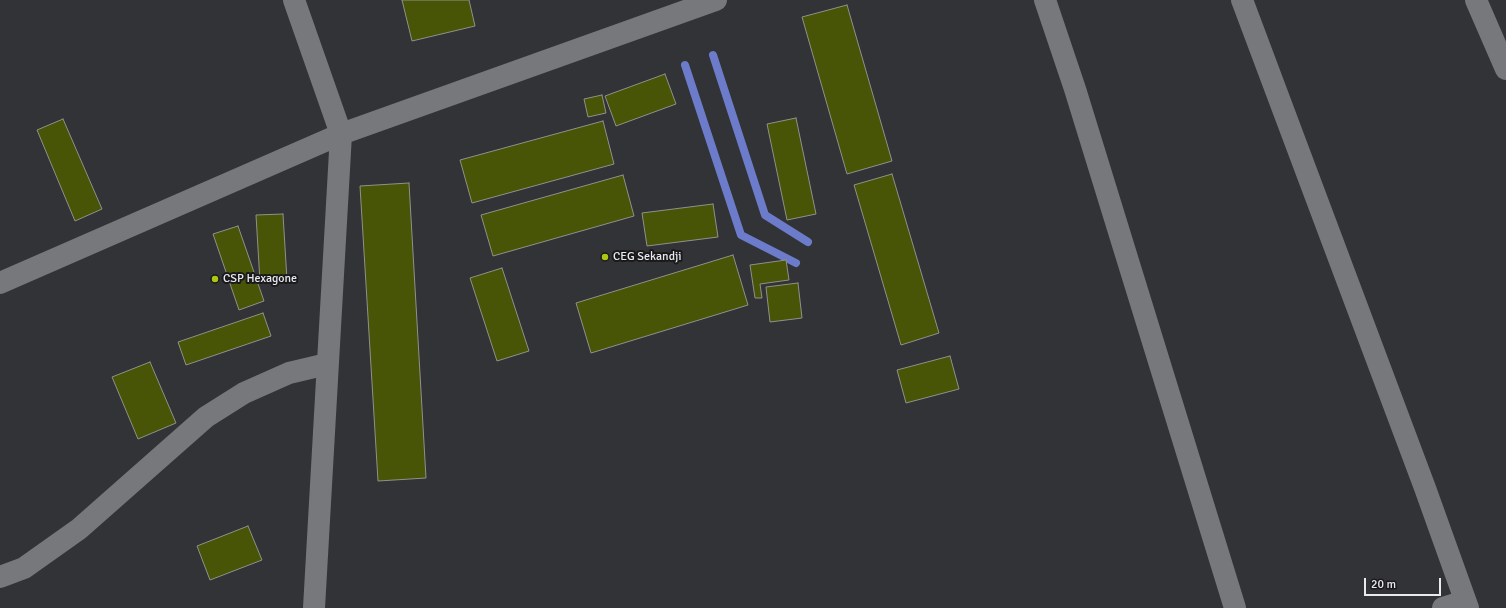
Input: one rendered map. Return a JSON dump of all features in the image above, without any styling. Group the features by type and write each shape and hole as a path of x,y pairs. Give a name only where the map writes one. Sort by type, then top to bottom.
{"street":[{"path":"294,0 341,134 326,364 314,608"},
{"path":"0,283 341,134 684,5 716,0"},
{"path":"1044,0 1075,89 1235,608"},
{"path":"1242,0 1425,488 1466,604 1443,608"},
{"path":"1476,0 1506,69"},
{"path":"0,577 24,568 79,528 206,417 244,394 289,373 326,364"}],"building":[{"path":"402,0 469,0 475,26 412,41"},
{"path":"847,5 892,161 847,174 802,17"},
{"path":"665,74 676,104 616,126 605,96"},
{"path":"602,95 606,113 588,117 584,99"},
{"path":"796,118 816,214 787,220 767,124"},
{"path":"63,119 102,209 75,221 37,130"},
{"path":"603,121 614,164 472,203 460,160"},
{"path":"892,174 939,333 901,345 854,185"},
{"path":"623,175 634,216 493,256 481,215"},
{"path":"409,183 426,478 378,481 360,186"},
{"path":"713,204 718,237 647,246 642,213"},
{"path":"283,214 287,280 260,282 256,215"},
{"path":"238,226 264,301 239,310 213,234"},
{"path":"733,255 748,305 591,353 576,303"},
{"path":"786,260 789,280 760,284 762,298 755,298 750,265"},
{"path":"502,268 529,351 497,361 470,278"},
{"path":"798,283 802,318 770,322 766,287"},
{"path":"263,313 271,336 186,365 178,342"},
{"path":"950,356 959,389 906,403 897,370"},
{"path":"150,362 176,423 138,439 112,377"},
{"path":"248,526 262,560 210,580 197,546"}],"waterway":[{"path":"713,55 765,215 808,242"},
{"path":"685,65 741,235 796,263"}],"place":[{"name":"CEG Sekandji","path":"605,257"},
{"name":"CSP Hexagone","path":"215,279"}]}
